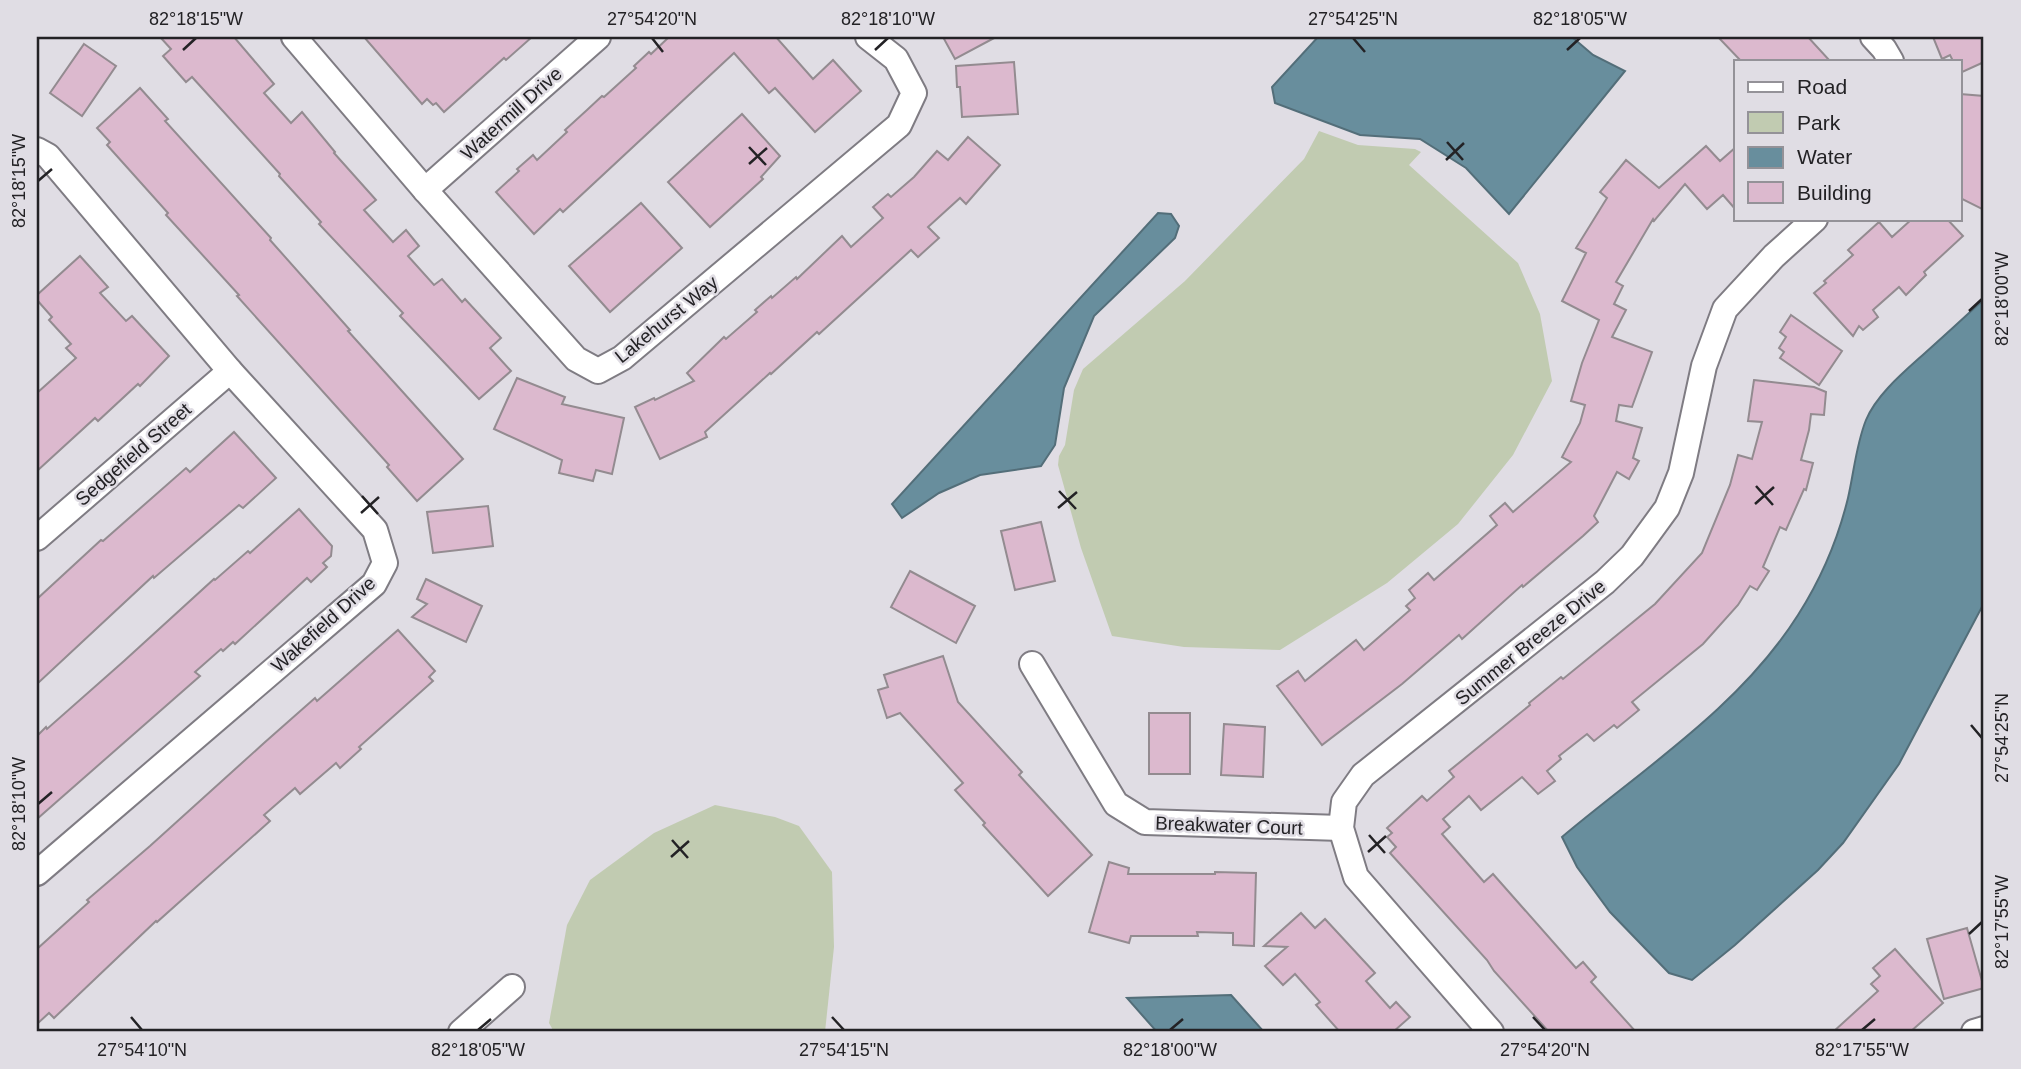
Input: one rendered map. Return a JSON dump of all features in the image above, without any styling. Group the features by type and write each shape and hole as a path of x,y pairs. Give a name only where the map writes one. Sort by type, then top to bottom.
{"street":[{"name":"Lakehurst Way","path":"295,37 425,190 576,359 598,371 622,358 899,125 914,93 896,59 868,37"},
{"name":"Watermill Drive","path":"425,190 597,37"},
{"path":"1873,37 1890,60"},
{"name":"Wakefield Drive","path":"37,150 48,156 230,371 374,530 385,563 373,584 37,873"},
{"name":"Summer Breeze Drive","path":"1491,1032 1356,877 1342,828 1344,802 1363,775 1605,582 1632,555 1667,508 1681,473 1704,366 1725,309 1774,256 1814,220"},
{"name":"Sedgefield Street","path":"37,538 230,371"},
{"name":"Breakwater Court","path":"1032,664 1116,804 1145,822 1342,828"},
{"path":"461,1032 512,988"},
{"path":"1974,1032 1984,1029"}],"green space":[{"path":"1319,131 1358,145 1415,149 1421,152 1409,165 1518,263 1540,314 1552,381 1513,455 1458,524 1387,583 1280,650 1184,647 1112,636 1081,548 1058,465 1065,445 1074,390 1083,369 1185,281 1304,159"},
{"path":"715,805 775,817 799,826 832,872 834,947 825,1032 554,1032 549,1023 567,925 590,880 654,833"}],"water":[{"path":"1318,37 1572,37 1593,55 1625,71 1509,214 1466,168 1420,139 1360,135 1275,103 1272,87"},
{"path":"1158,213 1171,214 1179,226 1175,238 1094,316 1064,388 1055,445 1041,466 980,475 939,493 902,518 892,504"},
{"path":"1984,299 1984,603 1899,764 1843,843 1818,870 1692,980 1669,973 1610,912 1577,867 1562,837 1689,735 1748,679 1775,648 1814,587 1834,544 1848,498 1860,439 1871,410 1900,376"},
{"path":"1231,995 1264,1032 1157,1032 1127,998"}],"building":[{"path":"160,37 234,37 274,84 264,93 291,123 302,112 376,200 364,210 393,242 406,230 419,246 408,256 434,285 442,279 462,302 465,299 501,338 490,348 511,371 479,399 400,316 403,313 319,224 321,222 280,174 192,77 186,82 163,56 171,49"},
{"path":"364,37 532,37 506,60 504,58 444,112 436,103 433,105 427,99 422,104"},
{"path":"669,37 776,37 813,79 833,60 861,91 815,132 775,88 769,93 734,53 563,212 560,209 534,234 496,192 533,155 537,160 567,132 565,130 636,68 634,66 649,52 651,54"},
{"path":"943,37 996,37 955,59"},
{"path":"1718,37 1808,37 1829,60 1740,60"},
{"path":"1933,37 1984,37 1984,62 1962,72 1962,60 1952,60 1950,55 1942,59"},
{"path":"84,44 116,66 82,116 50,93"},
{"path":"1014,62 1018,114 962,117 956,66"},
{"path":"140,88 168,119 165,121 271,238 350,330 348,331 463,459 417,501 387,467 389,465 237,296 239,295 107,145 110,142 97,128"},
{"path":"1962,94 1984,96 1984,210 1962,199"},
{"path":"742,114 780,156 761,177 763,179 710,227 668,182"},
{"path":"968,137 1000,165 966,204 960,198 928,227 939,238 918,257 911,250 705,432 707,437 660,459 635,407 694,381 687,373 724,337 726,339 757,312 755,310 771,296 772,298 796,277 797,279 842,236 851,247 883,218 873,207 888,194 891,197 914,177 937,151 948,160"},
{"path":"1706,146 1720,161 1734,149 1734,208 1723,195 1707,209 1685,184 1654,221 1653,219 1616,282 1623,286 1614,304 1626,310 1612,337 1652,352 1632,407 1619,405 1616,421 1642,428 1633,458 1639,461 1629,479 1617,472 1594,516 1598,522 1583,536 1523,587 1522,585 1462,639 1459,635 1402,684 1322,745 1277,686 1298,671 1305,681 1356,640 1364,650 1410,610 1406,606 1415,598 1409,590 1428,573 1434,580 1497,525 1490,516 1505,503 1513,512 1571,462 1562,457 1580,423 1585,405 1571,401 1599,320 1562,301 1586,253 1576,248 1607,198 1600,192 1626,160 1659,188"},
{"path":"641,203 682,248 610,312 569,266"},
{"path":"1911,220 1948,220 1963,236 1924,272 1926,275 1906,295 1899,287 1873,310 1878,317 1863,330 1859,326 1853,336 1814,293 1853,255 1848,250 1879,222 1892,237"},
{"path":"80,256 108,287 100,293 126,321 132,316 169,356 140,386 138,384 98,421 95,418 37,471 37,393 76,358 66,348 71,344 49,320 52,317 37,300 37,295"},
{"path":"1791,315 1842,351 1819,385 1780,358 1784,352 1779,348 1786,337 1780,332"},
{"path":"517,378 565,397 562,404 624,418 612,474 596,470 593,481 559,473 562,460 494,429"},
{"path":"1754,380 1814,387 1826,392 1824,415 1811,414 1801,460 1813,463 1806,490 1804,489 1786,530 1780,527 1763,567 1769,571 1757,590 1750,586 1738,605 1703,644 1632,702 1639,710 1617,728 1614,725 1594,741 1587,734 1559,756 1561,759 1547,771 1555,781 1538,794 1522,777 1481,810 1469,796 1443,819 1450,827 1442,834 1484,882 1493,874 1576,968 1583,962 1596,977 1591,982 1636,1032 1549,1032 1390,853 1396,847 1387,837 1392,833 1387,828 1422,796 1427,801 1454,777 1449,771 1561,677 1563,679 1655,604 1702,553 1730,485 1738,455 1752,459 1762,422 1748,421"},
{"path":"234,432 276,478 243,508 239,505 154,578 153,576 37,684 37,599 101,540 186,468 190,472"},
{"path":"488,506 493,546 433,553 427,512"},
{"path":"299,509 332,546 331,556 323,563 327,567 311,582 307,578 235,644 233,642 223,651 221,649 195,672 200,676 37,819 37,736 214,579 248,551 250,553"},
{"path":"1041,522 1055,581 1015,590 1001,531"},
{"path":"910,571 975,606 956,643 891,607"},
{"path":"426,579 482,606 466,642 412,617 427,604 417,599"},
{"path":"398,630 435,671 429,677 433,681 359,747 361,749 340,768 336,763 300,794 295,788 264,815 270,821 156,921 54,1018 49,1013 37,1024 37,949 89,902 87,900 264,743"},
{"path":"943,656 958,702 1022,772 1019,775 1092,855 1048,896 983,825 985,823 955,790 963,783 900,713 887,718 878,690 888,687 884,675"},
{"path":"1149,713 1190,713 1190,774 1149,774"},
{"path":"1224,724 1265,727 1263,777 1221,775"},
{"path":"1109,862 1129,868 1128,874 1256,873 1254,946 1233,945 1233,933 1131,936 1129,943 1089,932"},
{"path":"1301,913 1315,928 1325,919 1375,973 1366,981 1390,1008 1396,1002 1410,1017 1393,1032 1340,1032 1316,1005 1320,1002 1295,974 1283,985 1265,966 1287,947 1264,946"},
{"path":"1967,928 1984,988 1944,999 1927,939"},
{"path":"1895,949 1943,1003 1910,1032 1833,1032 1878,991 1871,984 1880,976 1873,968"}]}
